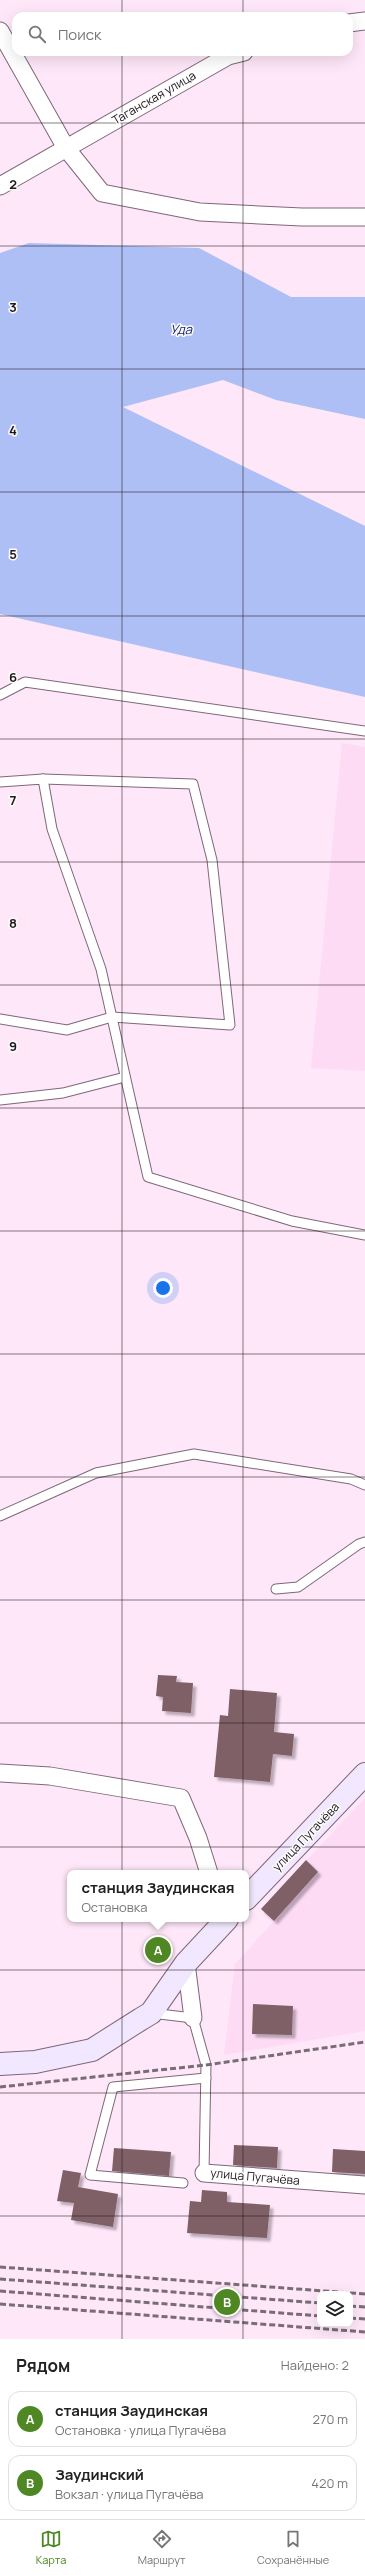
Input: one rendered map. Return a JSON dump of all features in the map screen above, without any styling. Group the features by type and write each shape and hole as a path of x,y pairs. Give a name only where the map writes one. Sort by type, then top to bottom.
{"street":[{"path":"353,23 365,21"},
{"path":"0,31 12,52"},
{"path":"14,56 66,148 102,193 200,212 302,217 365,217"},
{"name":"Таганская улица","path":"0,186 228,56"},
{"path":"0,1774 50,1776 181,1798 198,1838 208,1870"},
{"name":"улица Пугачёва","path":"249,1896 365,1774"},
{"path":"0,2064 35,2062 92,2050 151,2013 186,1963 222,1922"},
{"name":"улица Пугачёва","path":"186,1963 193,2018"},
{"name":"улица Пугачёва","path":"204,2173 365,2186"}],"lane":[{"path":"0,695 25,682 365,731"},
{"path":"43,779 52,829 101,969 148,1177 292,1221 365,1235"},
{"path":"0,782 43,779 193,784 212,860 230,1026 112,1017 67,1030 0,1019"},
{"path":"0,1100 63,1093 125,1077"},
{"path":"0,1516 96,1473 194,1454 351,1479 365,1485"},
{"path":"276,1590 298,1587 359,1544 365,1542"},
{"path":"151,2013 193,2018"},
{"name":"улица Пугачёва","path":"193,2018 206,2065 204,2173"},
{"path":"183,2183 90,2175 112,2087 206,2078"}],"shaded area":[{"path":"342,743 365,747 365,1071 311,1068"},
{"path":"365,1798 365,2031 224,2055 235,1964 274,1921 261,1909"}],"water":[{"name":"Уда","path":"29,243 199,248 291,297 365,297 365,419 276,400 223,380 123,407 365,526 365,697 0,614 0,253"}],"building":[{"path":"158,1675 177,1676 176,1682 193,1683 191,1713 162,1711 163,1697 156,1696"},
{"path":"230,1689 277,1693 274,1732 294,1734 292,1756 273,1754 270,1782 214,1777 220,1715 228,1716"},
{"path":"306,1860 318,1872 274,1921 261,1909"},
{"path":"253,2004 293,2006 292,2035 252,2034"},
{"path":"234,2145 278,2147 277,2168 233,2165"},
{"path":"114,2148 171,2152 169,2176 112,2171"},
{"path":"333,2149 365,2151 365,2174 332,2172"},
{"path":"63,2170 81,2173 78,2187 118,2194 113,2227 71,2220 74,2203 57,2201"},
{"path":"202,2190 227,2192 227,2202 270,2205 267,2238 187,2233 190,2201 201,2202"}],"railway":[{"path":"0,2087 206,2065 365,2042"},
{"path":"0,2267 365,2294"},
{"path":"0,2279 317,2303"},
{"path":"0,2291 317,2316"},
{"path":"0,2304 365,2332"},
{"path":"353,2306 365,2307"},
{"path":"353,2318 365,2319"}],"place":[{"name":"станция Заудинская","path":"158,1950"},
{"name":"Заудинский","path":"227,2302"}]}
